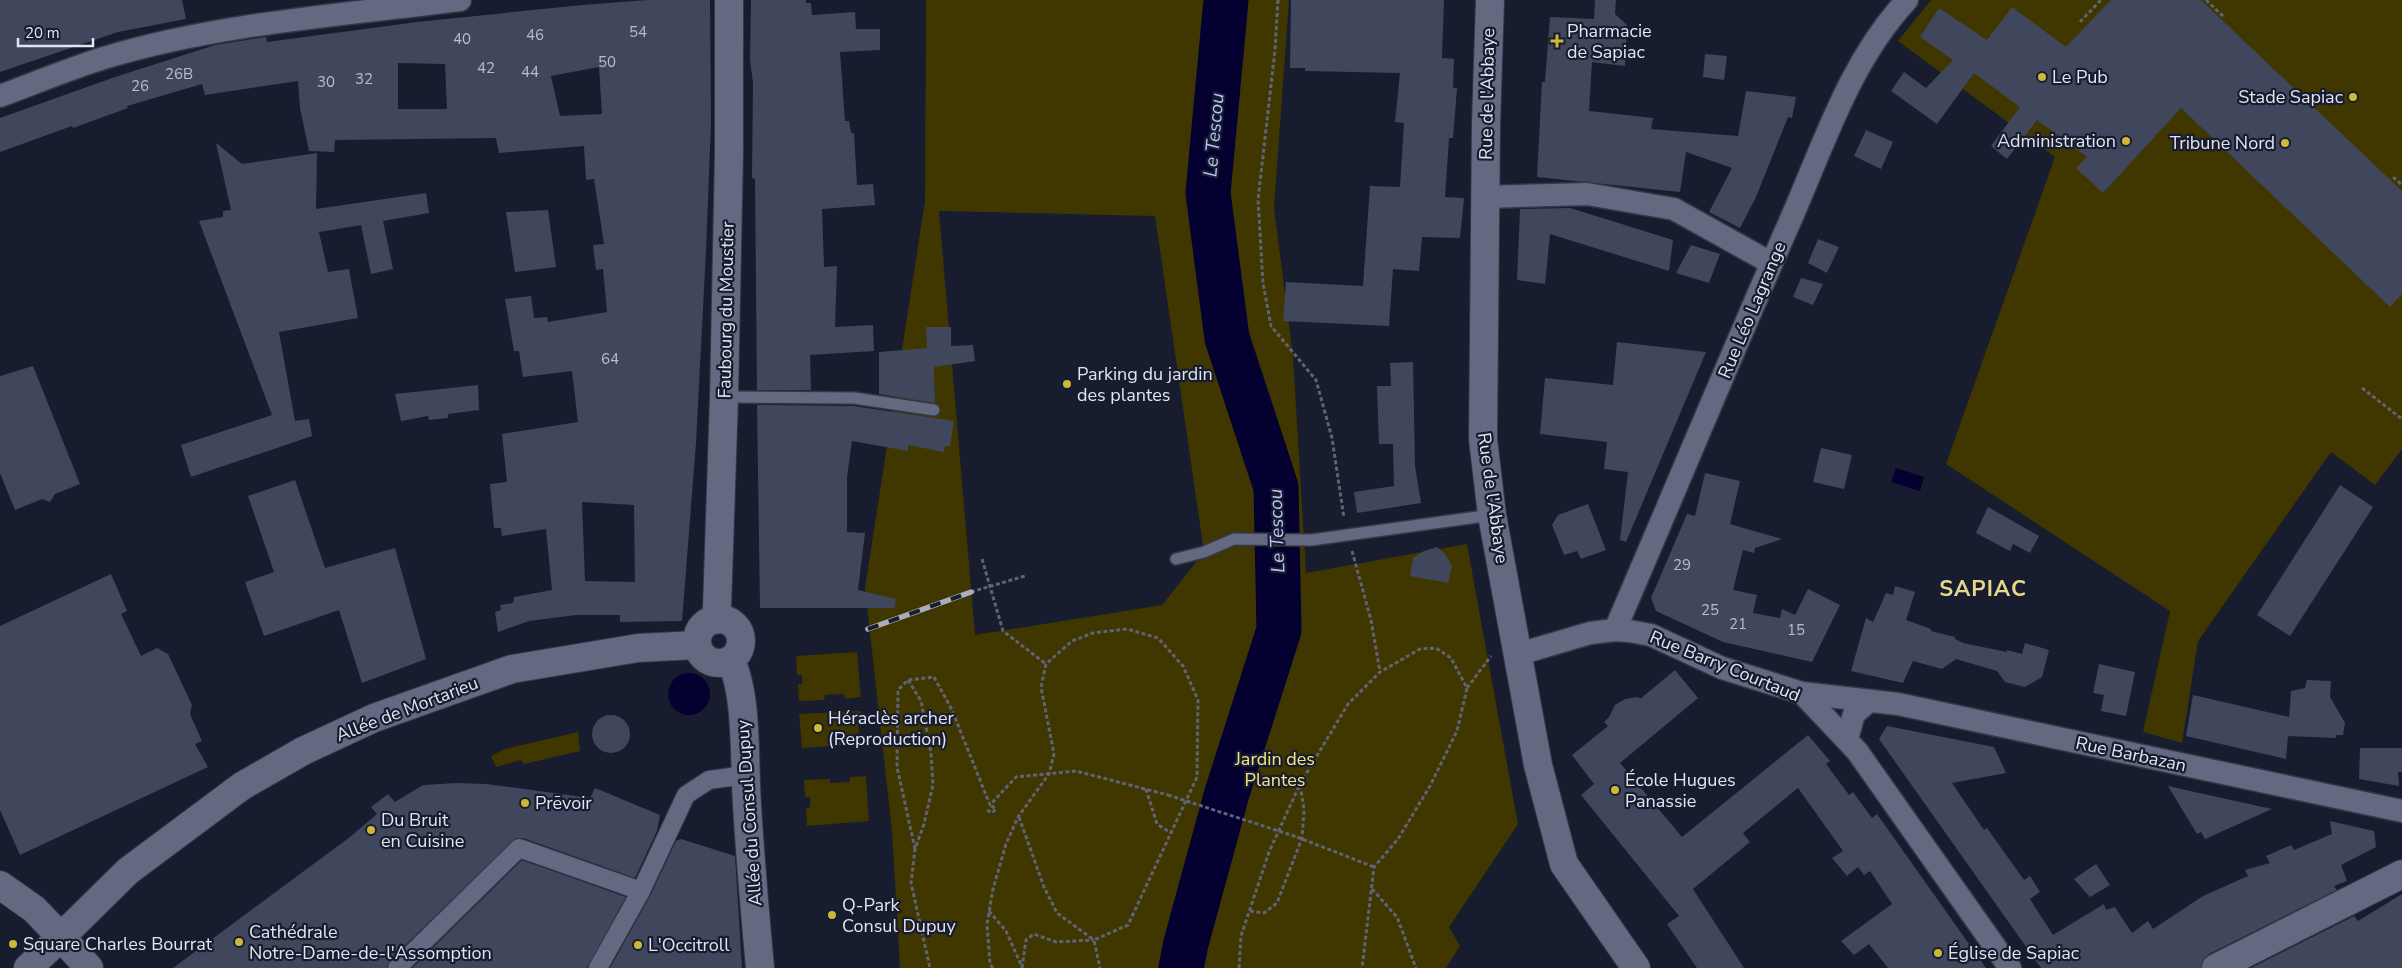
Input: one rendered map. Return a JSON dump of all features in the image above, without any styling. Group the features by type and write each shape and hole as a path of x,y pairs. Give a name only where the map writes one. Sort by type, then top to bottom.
{"main road":[{"name":"Faubourg du Moustier","path":"715,620 717,608 724,398 728,152 728,0"},
{"name":"Rue de l'Abbaye","path":"1490,0 1485,196 1483,439 1492,515 1538,765 1564,864 1636,968"},
{"path":"715,620 730,622 739,633 739,648 730,660 723,663 709,661 699,652 697,645 699,632 703,626 715,620"},
{"name":"Allée de Mortarieu","path":"28,968 128,871 242,786 303,751 374,718 512,670 638,648 697,645"},
{"name":"Allée du Consul Dupuy","path":"730,660 736,670 742,703 745,775 760,968"},
{"path":"2216,968 2402,874"},
{"path":"0,885 34,909 89,968"}],"street":[{"path":"0,96 107,57 192,37 296,20 460,0"},
{"name":"Rue Léo Lagrange","path":"1616,630 1859,64 1889,19 1907,0"},
{"path":"1485,196 1587,194 1674,209 1772,263"},
{"name":"Rue Barry Courtaud","path":"1519,654 1557,642 1616,630 1651,635 1722,668 1802,693 1857,751 2010,968"},
{"name":"Rue Barbazan","path":"1802,693 1869,700 1917,708 2399,815"},
{"path":"1847,739 1854,714 1869,700"},
{"path":"598,968 641,890 686,795 709,780 745,775"},
{"path":"397,968 519,848 641,890"}],"lane":[{"path":"724,398 854,398 934,410"},
{"path":"1176,559 1204,552 1234,540 1311,540 1492,515"}],"path":[{"path":"1278,0 1275,50 1258,200 1263,283 1272,326 1316,380 1332,438 1348,535 1371,620 1380,672"},
{"path":"2080,22 2101,0"},
{"path":"2206,0 2225,18"},
{"path":"2393,177 2402,185"},
{"path":"2362,388 2402,419"},
{"path":"982,559 988,587 1003,630 1046,664"},
{"path":"971,592 1025,576"},
{"path":"993,968 990,964 987,924 1006,844 1018,817 1049,774 1054,754 1041,687 1046,664 1072,641 1094,633 1127,629 1158,638 1183,666 1198,700 1197,777 1128,925 1094,940 1056,942 1034,934 1026,940 1022,968"},
{"path":"1239,968 1241,936 1269,852 1300,784 1348,704 1380,672 1420,649 1436,648 1452,658 1467,688"},
{"path":"1362,968 1374,867 1398,840 1430,786 1457,731 1467,688 1491,656 1519,654"},
{"path":"915,849 897,767 898,690 908,680 934,677 952,710 990,805 996,808 992,813 987,810"},
{"path":"908,680 921,701 931,753 933,785 924,824 915,849 910,883 930,968"},
{"path":"990,805 1016,777 1076,771 1168,795 1302,838 1374,867"},
{"path":"1250,911 1264,913 1277,903 1302,838 1304,810 1300,784"},
{"path":"1146,789 1157,824 1172,833"},
{"path":"1018,817 1044,887 1057,913 1094,940 1100,968"},
{"path":"1372,888 1397,917 1416,968"},
{"path":"989,911 1006,931 1022,968"}],"green space":[{"name":"Jardin des Plantes","path":"926,0 1289,0 1274,208 1293,356 1306,573 1467,544 1518,824 1449,927 1460,946 1446,968 900,968 892,831 865,588 925,201","holes":["939,211 1155,216 1204,552 1162,605 975,635"]},
{"path":"1931,0 2402,0 2402,449 2375,485 2331,452 2198,641 2182,743 2143,732 2170,611 1946,464 2055,157 1898,41"},
{"path":"857,652 861,697 845,699 844,694 825,695 824,700 799,701 798,684 802,684 802,675 797,675 796,656"},
{"path":"861,711 862,717 858,717 859,737 864,737 864,744 802,748 799,714"},
{"path":"578,732 580,751 524,764 521,760 496,767 491,756 505,749"},
{"path":"866,776 869,821 807,826 806,808 810,807 810,797 805,797 804,780 830,779 830,783 850,782 850,777"}],"shaded area":[{"path":"1896,468 1924,477 1920,491 1891,482"},
{"path":"693,673 701,676 707,682 710,694 707,706 701,712 685,715 677,712 671,706 668,690 671,682 677,676"}],"building":[{"path":"0,0 182,0 186,19 118,32 0,72"},
{"path":"648,0 710,0 711,123 706,250 696,443 682,621 620,622 620,615 576,615 529,621 498,632 495,612 501,610 500,605 513,603 514,597 552,590 546,529 502,536 501,528 494,528 490,484 507,482 502,434 578,422 572,371 523,377 519,351 514,351 505,299 531,296 534,318 547,317 548,322 607,312 603,269 596,270 593,245 604,244 594,179 586,180 584,146 499,153 496,138 335,140 334,152 309,151 300,108 298,81 205,95 202,84 127,106 128,108 73,128 72,126 0,152 0,118 115,77 215,45 266,37 267,42 417,22","holes":["398,63 445,64 447,109 398,109","599,67 602,114 560,116 551,76","582,502 634,505 635,582 585,581"]},
{"path":"751,0 806,0 806,3 811,3 812,15 855,12 856,29 880,29 880,50 840,52 845,121 849,121 851,133 854,133 857,185 873,184 875,205 822,209 824,267 837,266 835,327 873,325 874,351 810,355 811,390 757,390 755,179 752,178 753,83 750,60"},
{"path":"1291,0 1444,0 1442,58 1454,59 1453,88 1457,88 1453,138 1449,138 1445,197 1464,198 1460,238 1422,237 1419,271 1393,269 1389,326 1283,321 1286,282 1363,286 1370,186 1400,187 1404,123 1395,122 1400,73 1305,71 1305,68 1290,68"},
{"path":"1595,0 1616,0 1615,14 1627,25 1625,66 1592,62 1589,111 1653,118 1651,129 1738,136 1746,91 1796,97 1792,118 1788,117 1756,197 1740,228 1709,212 1732,168 1686,152 1680,192 1537,177 1542,82 1545,82 1550,17 1594,19"},
{"path":"2111,0 2201,0 2402,191 2402,294 2390,307 2181,108 2103,193 2076,168 2087,157 2037,120 2007,159 1991,146 2020,107 1974,73 1937,124 1891,91 1904,72 1926,88 1953,60 1920,37 1939,8 1987,40 2012,7 2066,47"},
{"path":"1705,54 1727,56 1724,80 1703,77"},
{"path":"1866,130 1893,142 1881,169 1854,156"},
{"path":"216,143 242,164 317,153 316,209 426,193 429,213 383,221 393,269 371,274 361,225 319,232 328,272 349,269 358,318 279,332 295,421 309,419 312,436 191,477 181,445 272,415 199,221 223,217 223,211 231,210"},
{"path":"1570,208 1673,240 1669,271 1550,234 1545,284 1517,280 1520,209"},
{"path":"548,210 556,267 515,272 506,212"},
{"path":"1818,239 1839,247 1827,273 1808,263"},
{"path":"1691,245 1720,254 1709,283 1676,273"},
{"path":"1801,278 1823,284 1813,305 1793,297"},
{"path":"926,327 951,327 951,346 973,345 975,361 934,367 935,403 879,394 879,352 927,348"},
{"path":"1617,342 1706,352 1626,542 1620,540 1628,472 1604,469 1607,442 1540,434 1545,378 1613,385"},
{"path":"1413,362 1415,466 1421,503 1357,513 1354,492 1394,486 1393,444 1379,444 1377,386 1391,386 1390,363"},
{"path":"33,366 80,484 55,494 50,502 42,499 15,510 0,473 0,376"},
{"path":"478,385 479,410 448,414 448,418 429,420 428,416 401,421 395,394"},
{"path":"757,405 853,406 954,421 950,446 945,446 944,452 908,445 908,451 852,441 847,477 847,532 865,533 858,590 896,599 895,608 760,608"},
{"path":"1821,448 1852,455 1844,489 1813,482"},
{"path":"1705,473 1740,481 1730,524 1782,539 1755,548 1754,553 1743,550 1733,590 1757,595 1753,613 1780,618 1782,609 1795,615 1808,589 1840,605 1812,662 1723,642 1656,611 1651,598 1687,514 1695,516"},
{"path":"295,480 325,568 395,548 426,659 362,683 339,610 264,636 245,582 274,572 248,496"},
{"path":"2340,485 2373,507 2290,636 2257,615"},
{"path":"1588,504 1606,550 1581,559 1577,551 1564,555 1552,525 1558,515"},
{"path":"1988,507 2039,536 2030,553 2013,544 2010,551 1976,533"},
{"path":"1437,547 1445,554 1452,566 1448,583 1410,576 1413,558 1424,551"},
{"path":"111,574 127,611 121,614 141,656 157,648 168,654 192,705 190,714 202,741 195,744 208,767 20,855 0,810 0,626"},
{"path":"1895,586 1915,592 1906,620 1931,629 1931,631 1955,637 1955,639 1963,643 2007,652 2007,650 2022,654 2025,643 2049,650 2042,677 2025,687 2005,682 1997,671 1956,659 1942,669 1913,661 1903,683 1851,671 1866,618 1873,622 1886,593 1893,595"},
{"path":"2099,664 2135,672 2126,716 2101,711 2104,695 2093,693"},
{"path":"1675,670 1698,698 1620,763 1682,837 1808,735 1830,761 1826,764 1849,795 1853,792 1872,818 1877,814 1986,968 1888,968 1869,944 1854,955 1841,941 1892,904 1870,871 1864,875 1858,867 1847,876 1832,858 1843,851 1798,788 1743,833 1750,842 1693,889 1744,968 1697,968 1667,924 1679,916 1581,795 1594,784 1572,755 1608,726 1604,722 1615,705 1625,699 1638,697 1640,699"},
{"path":"2307,680 2331,681 2330,697 2345,723 2343,735 2336,735 2336,738 2288,736 2286,759 2186,736 2193,695 2289,717 2291,691 2305,688"},
{"path":"611,715 618,716 624,721 629,727 629,741 624,747 618,752 611,753 604,752 598,747 593,741 592,734 593,727 598,721 604,716"},
{"path":"1887,726 1994,747 2006,773 1952,783 1984,830 1987,828 2024,880 2030,876 2040,892 2030,899 2053,935 2104,904 2106,910 2115,907 2132,933 2148,921 2153,929 2203,896 2248,876 2245,870 2270,863 2266,856 2291,845 2294,850 2332,834 2330,821 2374,831 2376,847 2341,865 2347,881 2334,886 2337,890 2209,954 2203,960 2201,968 2041,968 1879,739"},
{"path":"2360,748 2402,748 2402,772 2398,772 2399,786 2359,779"},
{"path":"487,784 590,798 595,788 660,815 657,831 635,878 523,838 516,838 390,960 387,968 173,968 350,837 377,814 371,807 388,794 395,802 423,785"},
{"path":"2168,786 2272,809 2205,839 2201,832 2197,834"},
{"path":"681,839 735,856 742,968 610,968 650,896 676,841"},
{"path":"522,860 626,897 587,968 412,968"},
{"path":"2096,864 2110,885 2090,897 2074,879"},
{"path":"2402,894 2402,968 2251,968 2354,916 2358,921"}],"waterway":[{"name":"Le Tescou","path":"1181,968 1186,943 1227,793 1279,630 1276,487 1227,338 1208,193 1226,0"}],"railway":[{"path":"868,629 971,592"}],"place":[{"name":"Pharmacie de Sapiac","path":"1557,41"},
{"name":"Le Pub","path":"2042,77"},
{"name":"Stade Sapiac","path":"2353,97"},
{"name":"Administration","path":"2126,141"},
{"name":"Tribune Nord","path":"2285,143"},
{"name":"Parking du jardin des plantes","path":"1067,384"},
{"name":"Héraclès archer (Reproduction)","path":"818,728"},
{"name":"École Hugues Panassie","path":"1615,790"},
{"name":"Prēvoir","path":"525,803"},
{"name":"Du Bruit en Cuisine","path":"371,830"},
{"name":"Q-Park Consul Dupuy","path":"832,915"},
{"name":"Cathédrale Notre-Dame-de-l'Assomption","path":"239,942"},
{"name":"Square Charles Bourrat","path":"13,944"},
{"name":"L'Occitroll","path":"638,945"},
{"name":"Église de Sapiac","path":"1938,953"}],"district":[{"name":"SAPIAC","path":"1983,588"}]}
